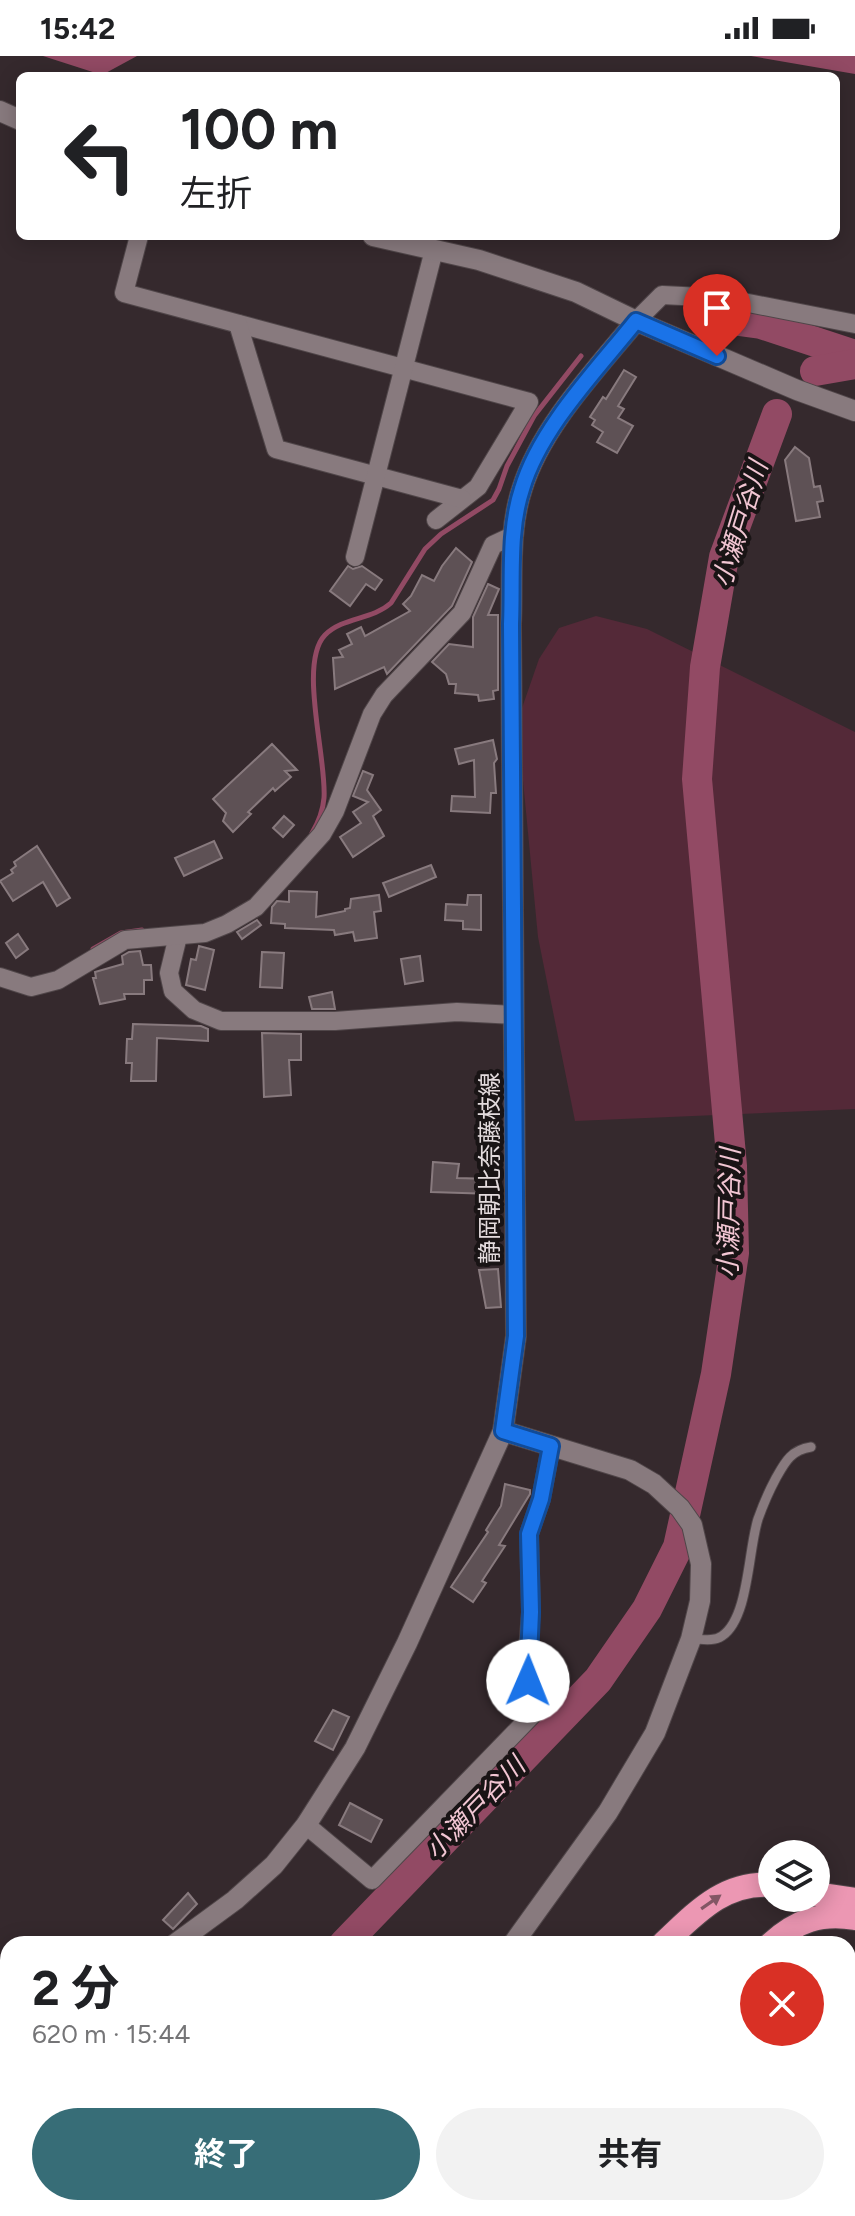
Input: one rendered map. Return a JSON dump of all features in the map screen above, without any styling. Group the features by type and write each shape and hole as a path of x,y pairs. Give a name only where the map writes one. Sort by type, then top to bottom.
{"highway":[{"path":"672,1936 717,1896 758,1885"},
{"path":"830,1896 855,1900"},
{"path":"782,1936 804,1920 822,1916 855,1918"}],"main road":[{"path":"390,240 479,260 576,292 797,390 855,411"},
{"name":"静岡朝比奈藤枝線","path":"186,1936 235,1900 274,1865 306,1825 361,1735 407,1643 503,1431 516,1336 511,624 514,535 521,490 540,443 636,321"},
{"path":"503,1431 630,1470 664,1492 692,1525 701,1564 700,1601 691,1639 655,1733 608,1812 519,1936"}],"street":[{"path":"138,240 124,293 529,402 478,487 436,520"},
{"path":"355,557 434,250"},
{"path":"636,321 662,295 723,298 855,324"},
{"path":"238,324 276,449 462,499"},
{"path":"0,977 31,987 58,980 125,940 205,933 256,907 307,853 335,811 372,714 384,695 462,613 493,545 514,535"},
{"path":"178,936 169,973 173,991 194,1010 221,1021 335,1021 457,1012 514,1015"},
{"path":"306,1825 372,1880 535,1712 529,1700 527,1661 531,1612 529,1534 541,1499 551,1446"}],"lane":[{"path":"691,1639 710,1640 721,1636 734,1624 745,1597 752,1544 769,1491 790,1455 799,1449 811,1447"}],"shaded area":[{"path":"43,56 137,56 108,72 93,72"},
{"path":"751,56 855,56 855,74"},
{"path":"596,616 647,629 855,732 855,1109 575,1121 538,937 520,749 522,708 539,659 559,628"}],"building":[{"path":"624,370 636,377 618,406 624,409 618,418 633,426 617,453 597,442 603,432 592,425 595,420 590,417 603,397 606,399"},
{"path":"795,447 809,458 814,487 820,486 823,501 817,502 820,517 796,521 785,460"},
{"path":"456,548 472,562 452,606 387,674 384,667 335,689 333,658 343,657 339,650 352,644 347,634 361,627 365,636 410,611 403,604 422,575 434,581"},
{"path":"348,566 353,569 362,566 382,580 375,590 366,584 350,606 330,591"},
{"path":"488,584 499,589 488,615 498,615 498,690 493,691 494,699 479,701 478,695 455,693 456,684 449,684 446,674 432,662 449,644 473,647 473,617"},
{"path":"493,740 497,759 494,763 496,793 491,793 490,813 451,811 452,796 475,797 474,760 459,764 455,749"},
{"path":"272,744 297,770 285,771 291,777 275,791 273,788 233,832 223,821 226,813 213,799"},
{"path":"363,771 373,775 367,790 381,810 373,816 384,836 353,857 340,837 361,823 353,812 368,802 353,796"},
{"path":"284,816 294,825 283,837 273,828"},
{"path":"214,841 222,858 184,876 175,858"},
{"path":"37,846 70,898 57,906 43,882 13,901 0,881 13,873 14,862"},
{"path":"431,865 436,877 389,897 383,883"},
{"path":"289,891 317,892 316,917 345,911 350,908 351,899 379,895 381,911 374,912 377,938 355,941 353,932 335,935 334,930 285,928 285,924 271,923 272,907 277,901 289,902"},
{"path":"468,895 481,895 481,930 463,929 463,921 445,920 446,904 467,905"},
{"path":"257,920 261,925 242,939 237,932"},
{"path":"18,934 28,949 16,958 6,943"},
{"path":"199,946 214,950 205,990 186,985 191,959 196,960"},
{"path":"140,951 143,965 151,965 152,980 144,980 144,994 124,994 125,999 100,1004 93,978 96,978 95,972 123,964 122,956"},
{"path":"262,952 284,953 282,988 260,987"},
{"path":"420,956 423,981 405,984 401,959"},
{"path":"332,992 335,1009 312,1009 309,997"},
{"path":"133,1024 201,1026 208,1029 208,1041 157,1038 156,1081 131,1081 132,1063 126,1063 127,1039 132,1039"},
{"path":"262,1033 301,1034 301,1060 289,1060 291,1095 264,1097"},
{"path":"433,1162 459,1164 457,1178 493,1179 493,1194 431,1192"},
{"path":"498,1269 501,1307 486,1308 479,1270"},
{"path":"505,1484 530,1490 530,1494 499,1545 505,1546 482,1581 486,1583 473,1602 451,1587 488,1532 486,1530 501,1506"},
{"path":"333,1710 349,1717 333,1750 315,1741"},
{"path":"350,1803 382,1820 371,1842 339,1825"},
{"path":"188,1893 197,1904 173,1929 163,1920"}],"waterway":[{"name":"小瀬戸谷川","path":"702,316 761,324 855,355"},
{"path":"312,833 324,798 314,689 317,648 332,629 375,613 391,603 425,549 441,534 493,500 534,416 581,356"},
{"name":"小瀬戸谷川","path":"815,371 855,364"},
{"name":"小瀬戸谷川","path":"352,1936 598,1680 647,1609 678,1547 716,1374 734,1253 732,1166 697,779 705,667 724,557 777,414"},
{"path":"93,949 121,933 142,930"}],"route":[{"path":"528,1681 531,1612 529,1534 541,1499 551,1446 503,1431 516,1336 511,624 514,535 521,490 540,443 636,321 717,356"}]}
